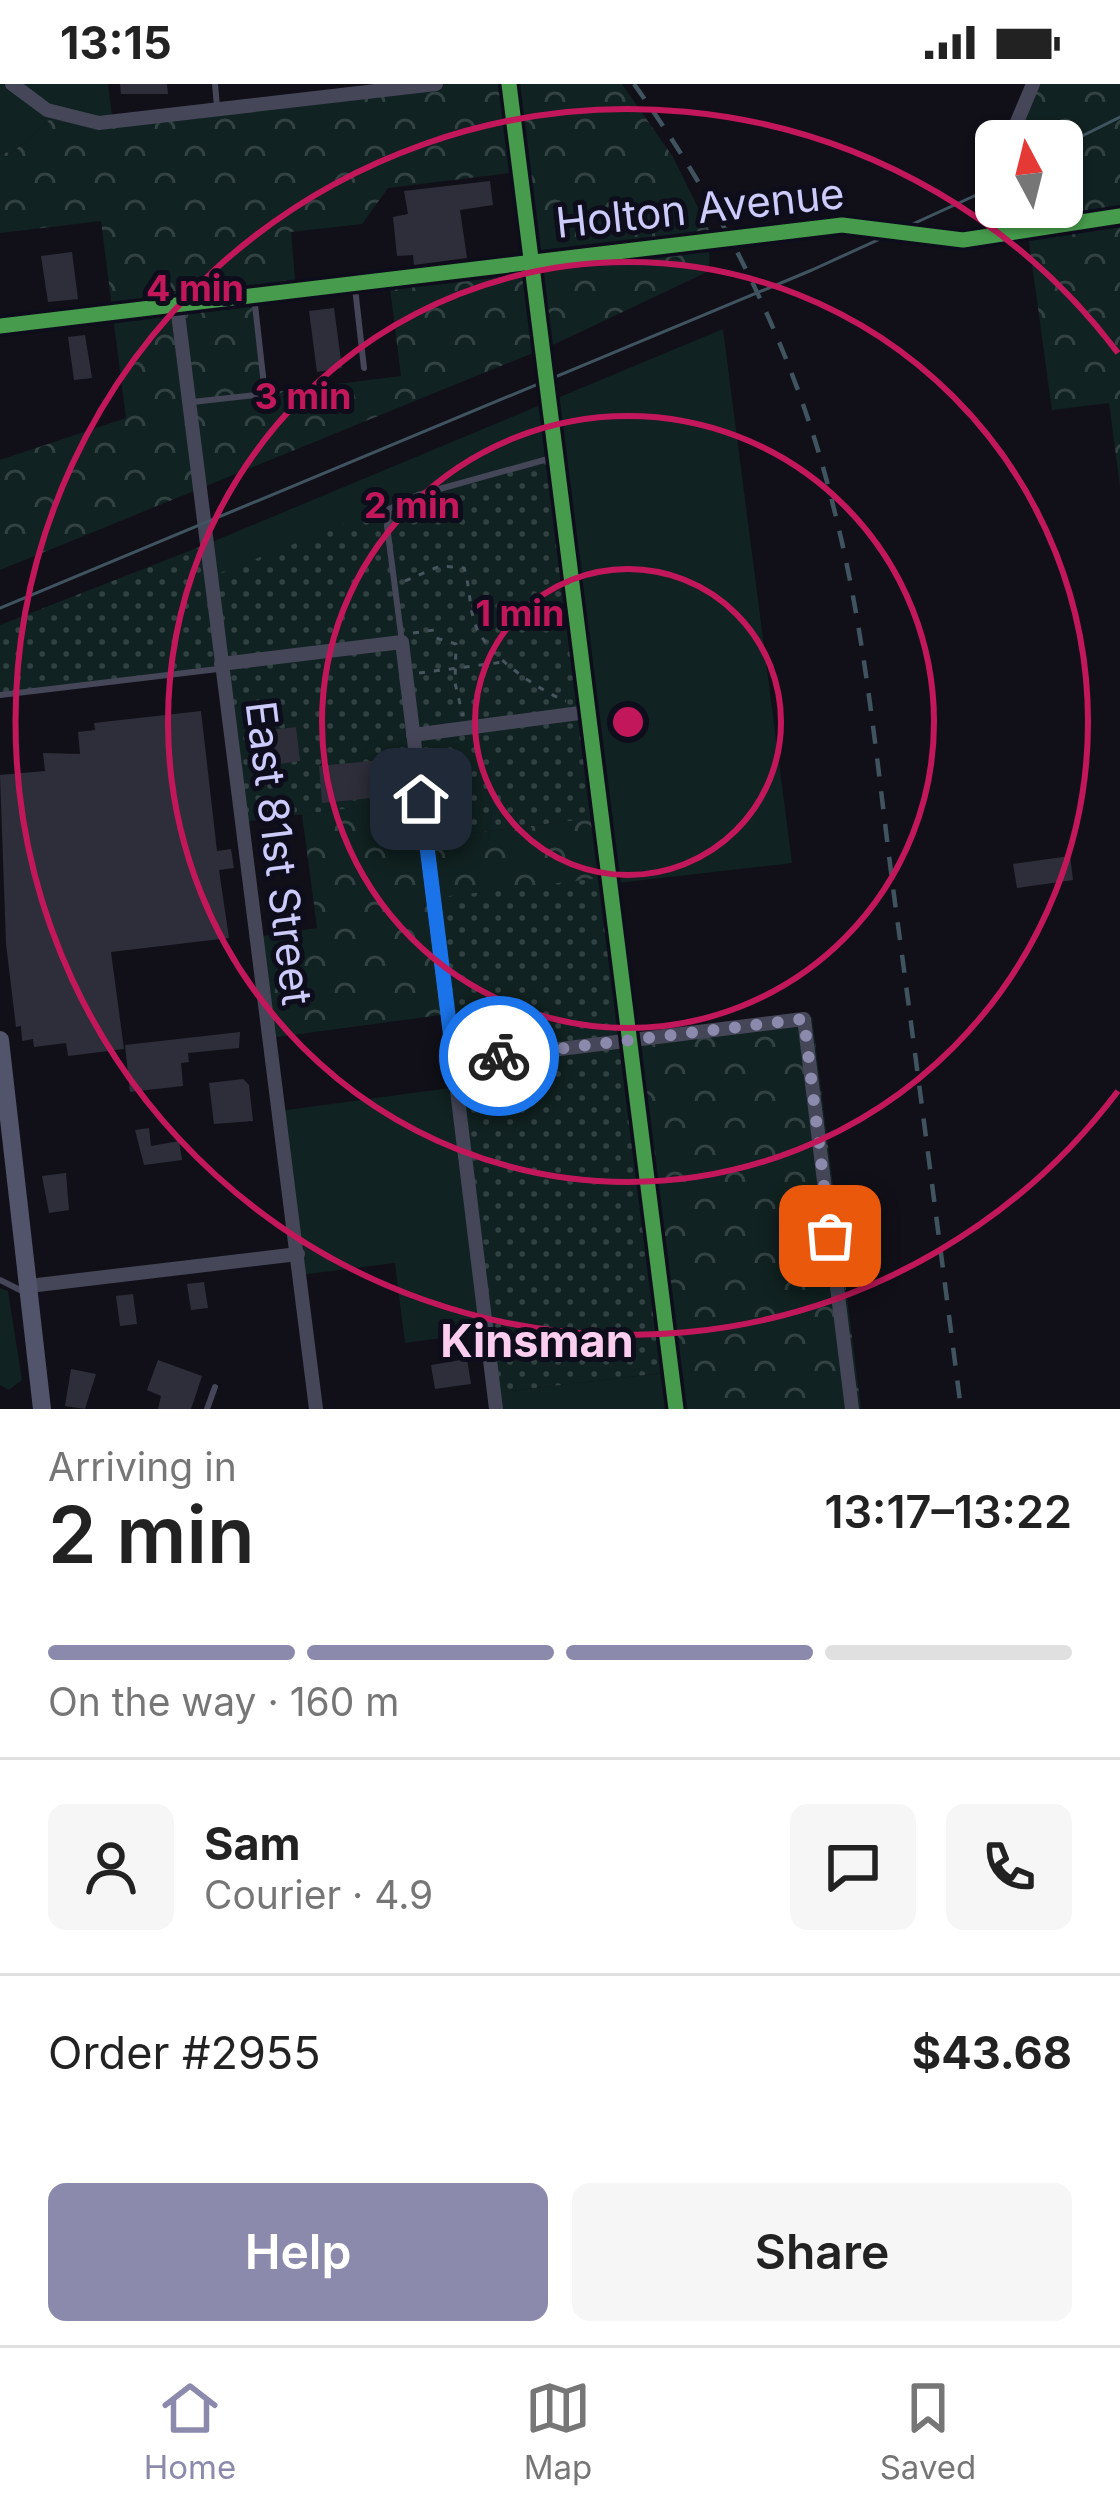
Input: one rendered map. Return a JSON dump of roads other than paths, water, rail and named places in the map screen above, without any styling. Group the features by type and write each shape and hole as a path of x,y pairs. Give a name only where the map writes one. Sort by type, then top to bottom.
{"main road":[{"path":"0,1040 42,1409"}],"street":[{"path":"12,84 38,105 81,121 218,111 436,84"},
{"path":"509,84 676,1409"},
{"path":"1018,120 1033,84"},
{"name":"Holton Avenue","path":"0,326 842,225 963,240 1120,217"},
{"path":"1001,228 1001,232"},
{"name":"East 81st Street","path":"177,306 316,1409"},
{"path":"222,666 407,638 413,735 496,1409"},
{"path":"413,735 587,712"},
{"path":"454,1062 804,1019 852,1409"},
{"path":"30,1290 298,1254"}],"lane":[{"path":"215,84 218,111"},
{"path":"355,284 364,368"},
{"path":"189,403 265,394 254,296"},
{"path":"407,638 387,526 389,509 418,495 555,457"},
{"path":"0,695 222,666"},
{"path":"0,1280 30,1290"},
{"path":"207,1409 215,1388"}],"tram line":[{"path":"1083,136 1120,117"},
{"path":"0,608 812,270 975,196"}],"railway":[{"path":"634,84 699,183 755,287 800,396 834,509 870,701 961,1409"}],"district":[{"name":"Kinsman","path":"537,1341"}]}
